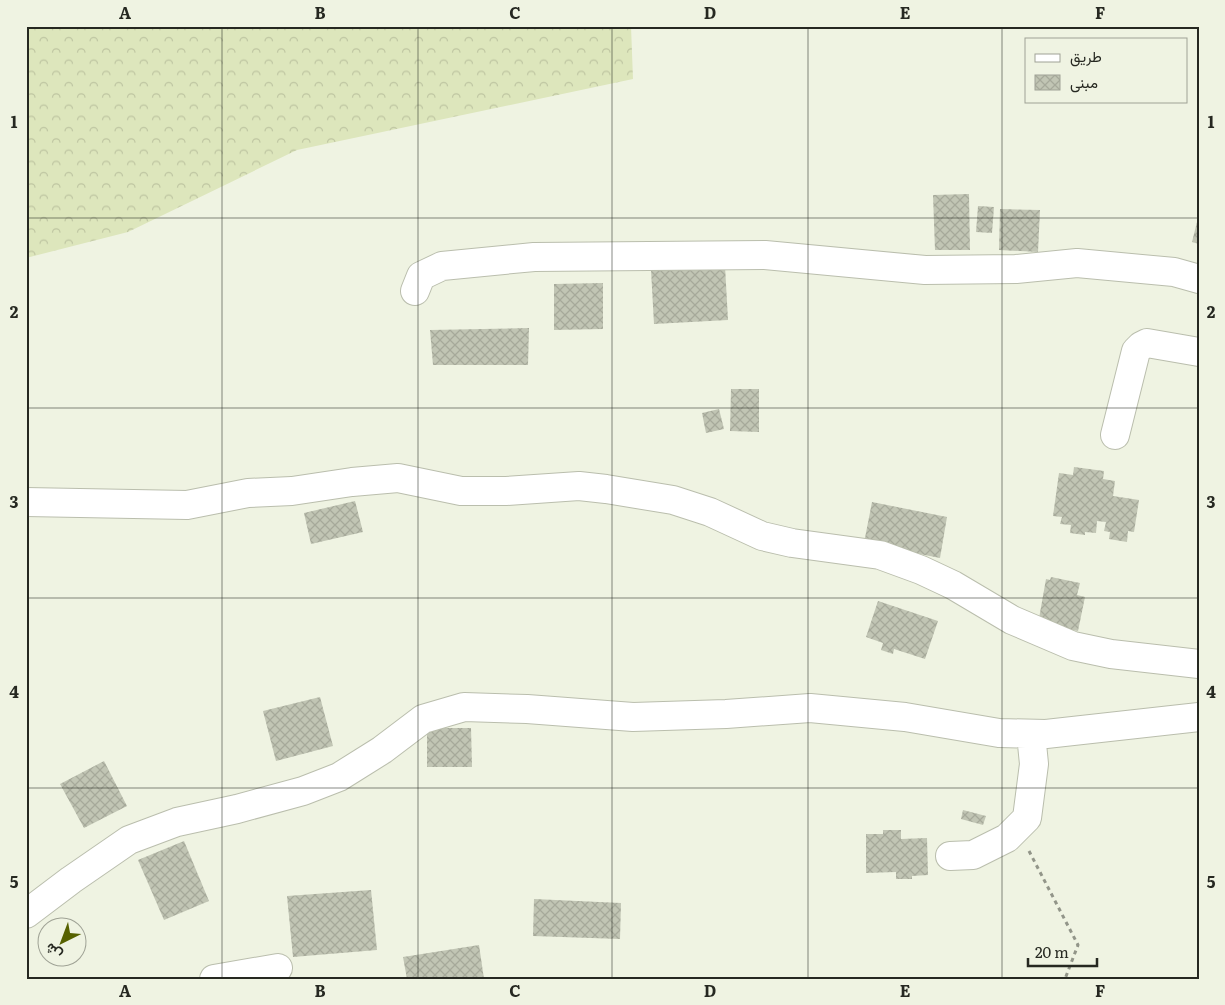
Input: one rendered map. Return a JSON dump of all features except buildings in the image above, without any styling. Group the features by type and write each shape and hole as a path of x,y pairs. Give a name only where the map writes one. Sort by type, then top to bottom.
{"street":[{"path":"415,290 421,276 442,266 534,257 765,254 925,270 1016,269 1077,264 1174,272 1199,279"},
{"path":"1116,435 1136,351 1141,346 1147,343 1199,352"},
{"path":"26,502 187,505 248,493 292,491 352,482 398,478 461,491 579,486 606,489 673,500 710,512 762,536 792,543 880,555 921,570 953,585 1012,620 1073,646 1111,654 1199,664"},
{"path":"26,914 128,840 177,822 303,791 339,777 382,750 423,719 464,706 527,708 634,717 726,714 810,708 905,717 999,733 1030,734 1046,734 1199,717"},
{"path":"950,856 973,855 1007,838 1027,818 1034,764 1030,734"},
{"path":"214,979 278,968"}],"path":[{"path":"1027,818 1029,852 1078,945 1066,979"}],"green space":[{"path":"26,26 631,26 633,79 297,150 128,232 26,258"}]}
